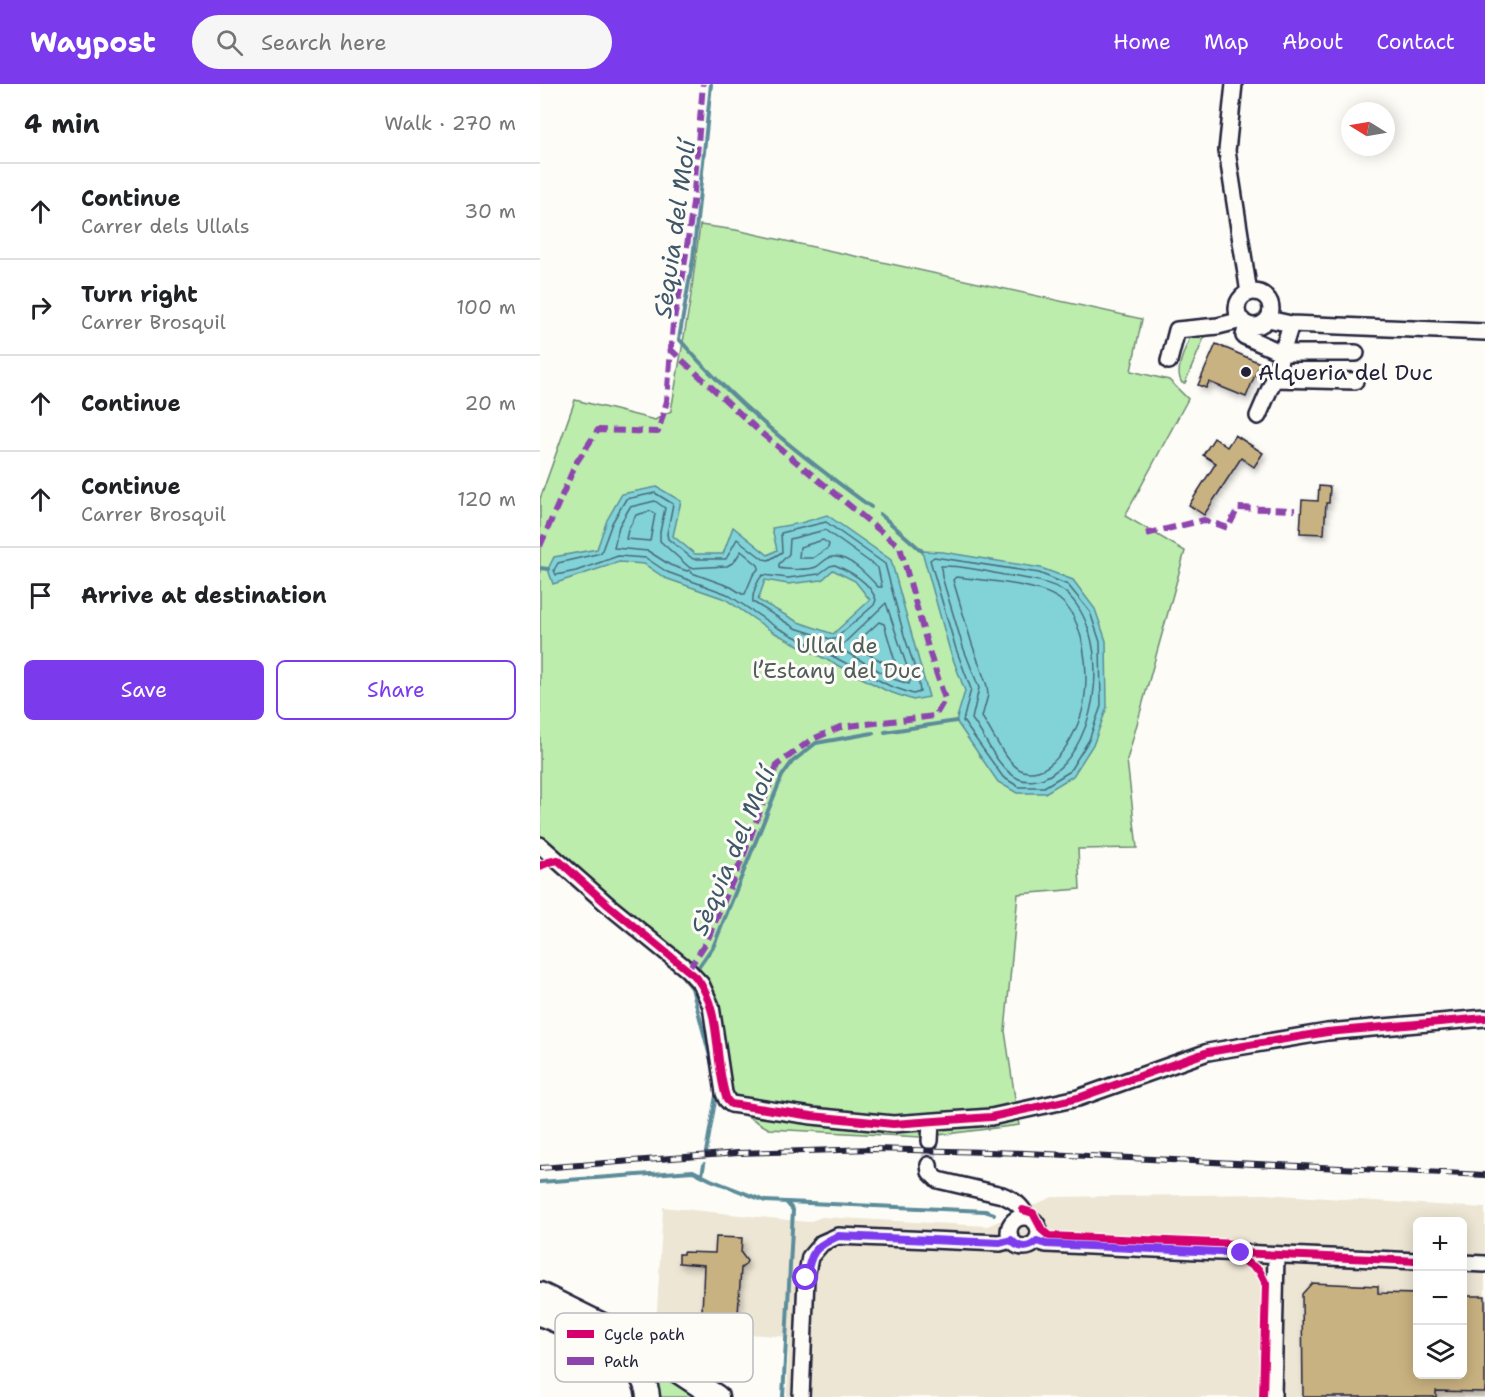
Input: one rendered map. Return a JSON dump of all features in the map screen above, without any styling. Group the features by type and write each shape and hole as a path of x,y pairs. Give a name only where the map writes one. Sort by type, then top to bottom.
{"highway":[{"path":"540,1294 578,1313"},
{"path":"540,1314 555,1321"},
{"path":"645,1382 648,1397"},
{"path":"694,1382 717,1397"}],"street":[{"path":"1234,84 1227,151 1250,292"},
{"path":"1169,361 1177,330 1244,322 1259,325 1268,319 1271,309 1268,299 1260,292 1250,292 1238,304 1239,315 1244,322 1244,336 1282,352 1356,354"},
{"path":"1268,319 1291,324 1485,332"},
{"path":"1258,416 1274,379 1291,324"},
{"path":"1274,379 1355,381"},
{"path":"540,845 608,905 688,970 701,984 711,1006 724,1093 731,1104 876,1123 931,1122 991,1117 1078,1098 1208,1052 1327,1032 1485,1018"},
{"path":"930,1141 931,1122"},
{"path":"929,1165 930,1172 938,1180 1011,1199 1038,1227 1037,1241"},
{"path":"1027,1217 1018,1219 1011,1225 1011,1240 1014,1244 1024,1247 1037,1241"},
{"path":"801,1397 806,1278 810,1257 822,1244 838,1236 1000,1243 1011,1240"},
{"path":"1037,1241 1046,1244 1413,1261"},
{"path":"1273,1397 1276,1255"},
{"path":"1467,1263 1485,1264"}],"shaded area":[{"path":"1264,1194 1485,1208 1485,1397 787,1397 789,1337 753,1334 753,1313 657,1313 663,1207 808,1222 822,1217 988,1226 1052,1197"}],"green space":[{"name":"Ullal de l’Estany del Duc","path":"700,225 736,230 1142,319 1131,371 1169,380 1188,399 1125,516 1185,551 1127,760 1137,848 1078,849 1080,889 1018,894 1005,1031 1019,1125 922,1137 769,1129 727,1104 708,1009 669,962 540,850 540,499 575,400 655,420 671,411 690,302"},
{"path":"1192,332 1209,332 1204,338 1185,383 1182,383 1180,365"},
{"path":"652,1382 673,1382 695,1397 656,1397"}],"water":[{"path":"657,487 681,501 673,536 695,554 723,554 733,527 768,555 777,550 772,528 801,523 827,515 891,560 929,697 913,700 887,691 773,632 725,599 665,578 644,564 619,562 553,584 548,569 554,557 597,549 607,520 622,494","holes":["833,570 855,581 870,600 833,634 798,622 758,600 765,580 788,584 822,580"]},
{"name":"Ullal de l’Estany del Duc","path":"922,551 943,552 1041,568 1073,580 1095,609 1106,641 1107,707 1094,743 1073,776 1045,793 1017,793 998,782 956,721 965,691 950,651"}],"building":[{"name":"Alqueria del Duc","path":"1216,344 1260,363 1246,397 1209,382 1206,388 1198,385"},
{"path":"1235,435 1263,453 1254,467 1241,458 1204,515 1189,505 1216,463 1203,455 1214,438 1227,447"},
{"path":"1319,486 1330,487 1329,503 1326,503 1324,534 1300,533 1302,500 1318,501"},
{"path":"716,1237 742,1238 741,1253 747,1261 741,1268 738,1313 702,1313 704,1265 679,1263 679,1254 683,1252 715,1253"},
{"path":"1312,1283 1378,1286 1378,1293 1413,1294 1413,1379 1467,1379 1467,1296 1485,1296 1485,1392 1436,1391 1436,1397 1303,1397 1302,1294"}],"waterway":[{"name":"Sèquia del Molí","path":"711,84 693,259 679,339 700,363 746,407 820,469 871,507"},
{"name":"Sèquia del Molí","path":"880,514 922,551"},
{"path":"540,568 548,569"},
{"name":"Sèquia del Molí","path":"885,732 956,721"},
{"name":"Sèquia del Molí","path":"698,968 714,945 782,776 792,762 816,743 873,733"},
{"name":"Sèquia del Molí","path":"691,984 713,1068"},
{"name":"Sèquia del Molí","path":"706,1152 717,1090"},
{"name":"Sèquia del Molí","path":"702,1175 704,1164"},
{"path":"540,1182 693,1171 765,1201 985,1211 994,1214"},
{"path":"783,1397 793,1210 786,1202"}],"tunnel":[{"path":"929,1165 930,1141"}],"railway":[{"path":"540,1168 738,1153 873,1149 1026,1153 1485,1175"}],"marked path":[{"path":"540,546 576,463 598,430 658,432 667,401 673,323 682,282 693,203 703,84"},
{"path":"669,348 760,432 900,547 945,699 935,716 840,727 811,740 777,765 743,857 707,941 688,970"},
{"path":"1146,534 1204,520 1228,528 1238,508 1295,510"}],"cycle path":[{"path":"540,866 558,860 608,905 696,977 705,991 710,1006 723,1085 727,1100 731,1104 812,1116 893,1124 991,1117 1078,1098 1208,1052 1327,1032 1485,1018"},
{"path":"1023,1210 1033,1213 1042,1230 1049,1236 1238,1244 1244,1261 1259,1270 1266,1284 1263,1397"},
{"path":"1237,1253 1413,1261"}],"place":[{"name":"Alqueria del Duc","path":"1246,372"}],"route":[{"path":"806,1278 810,1257 822,1244 838,1236 1000,1243 1011,1240 1014,1244 1024,1247 1029,1247 1037,1241 1046,1244 1241,1253"}]}
